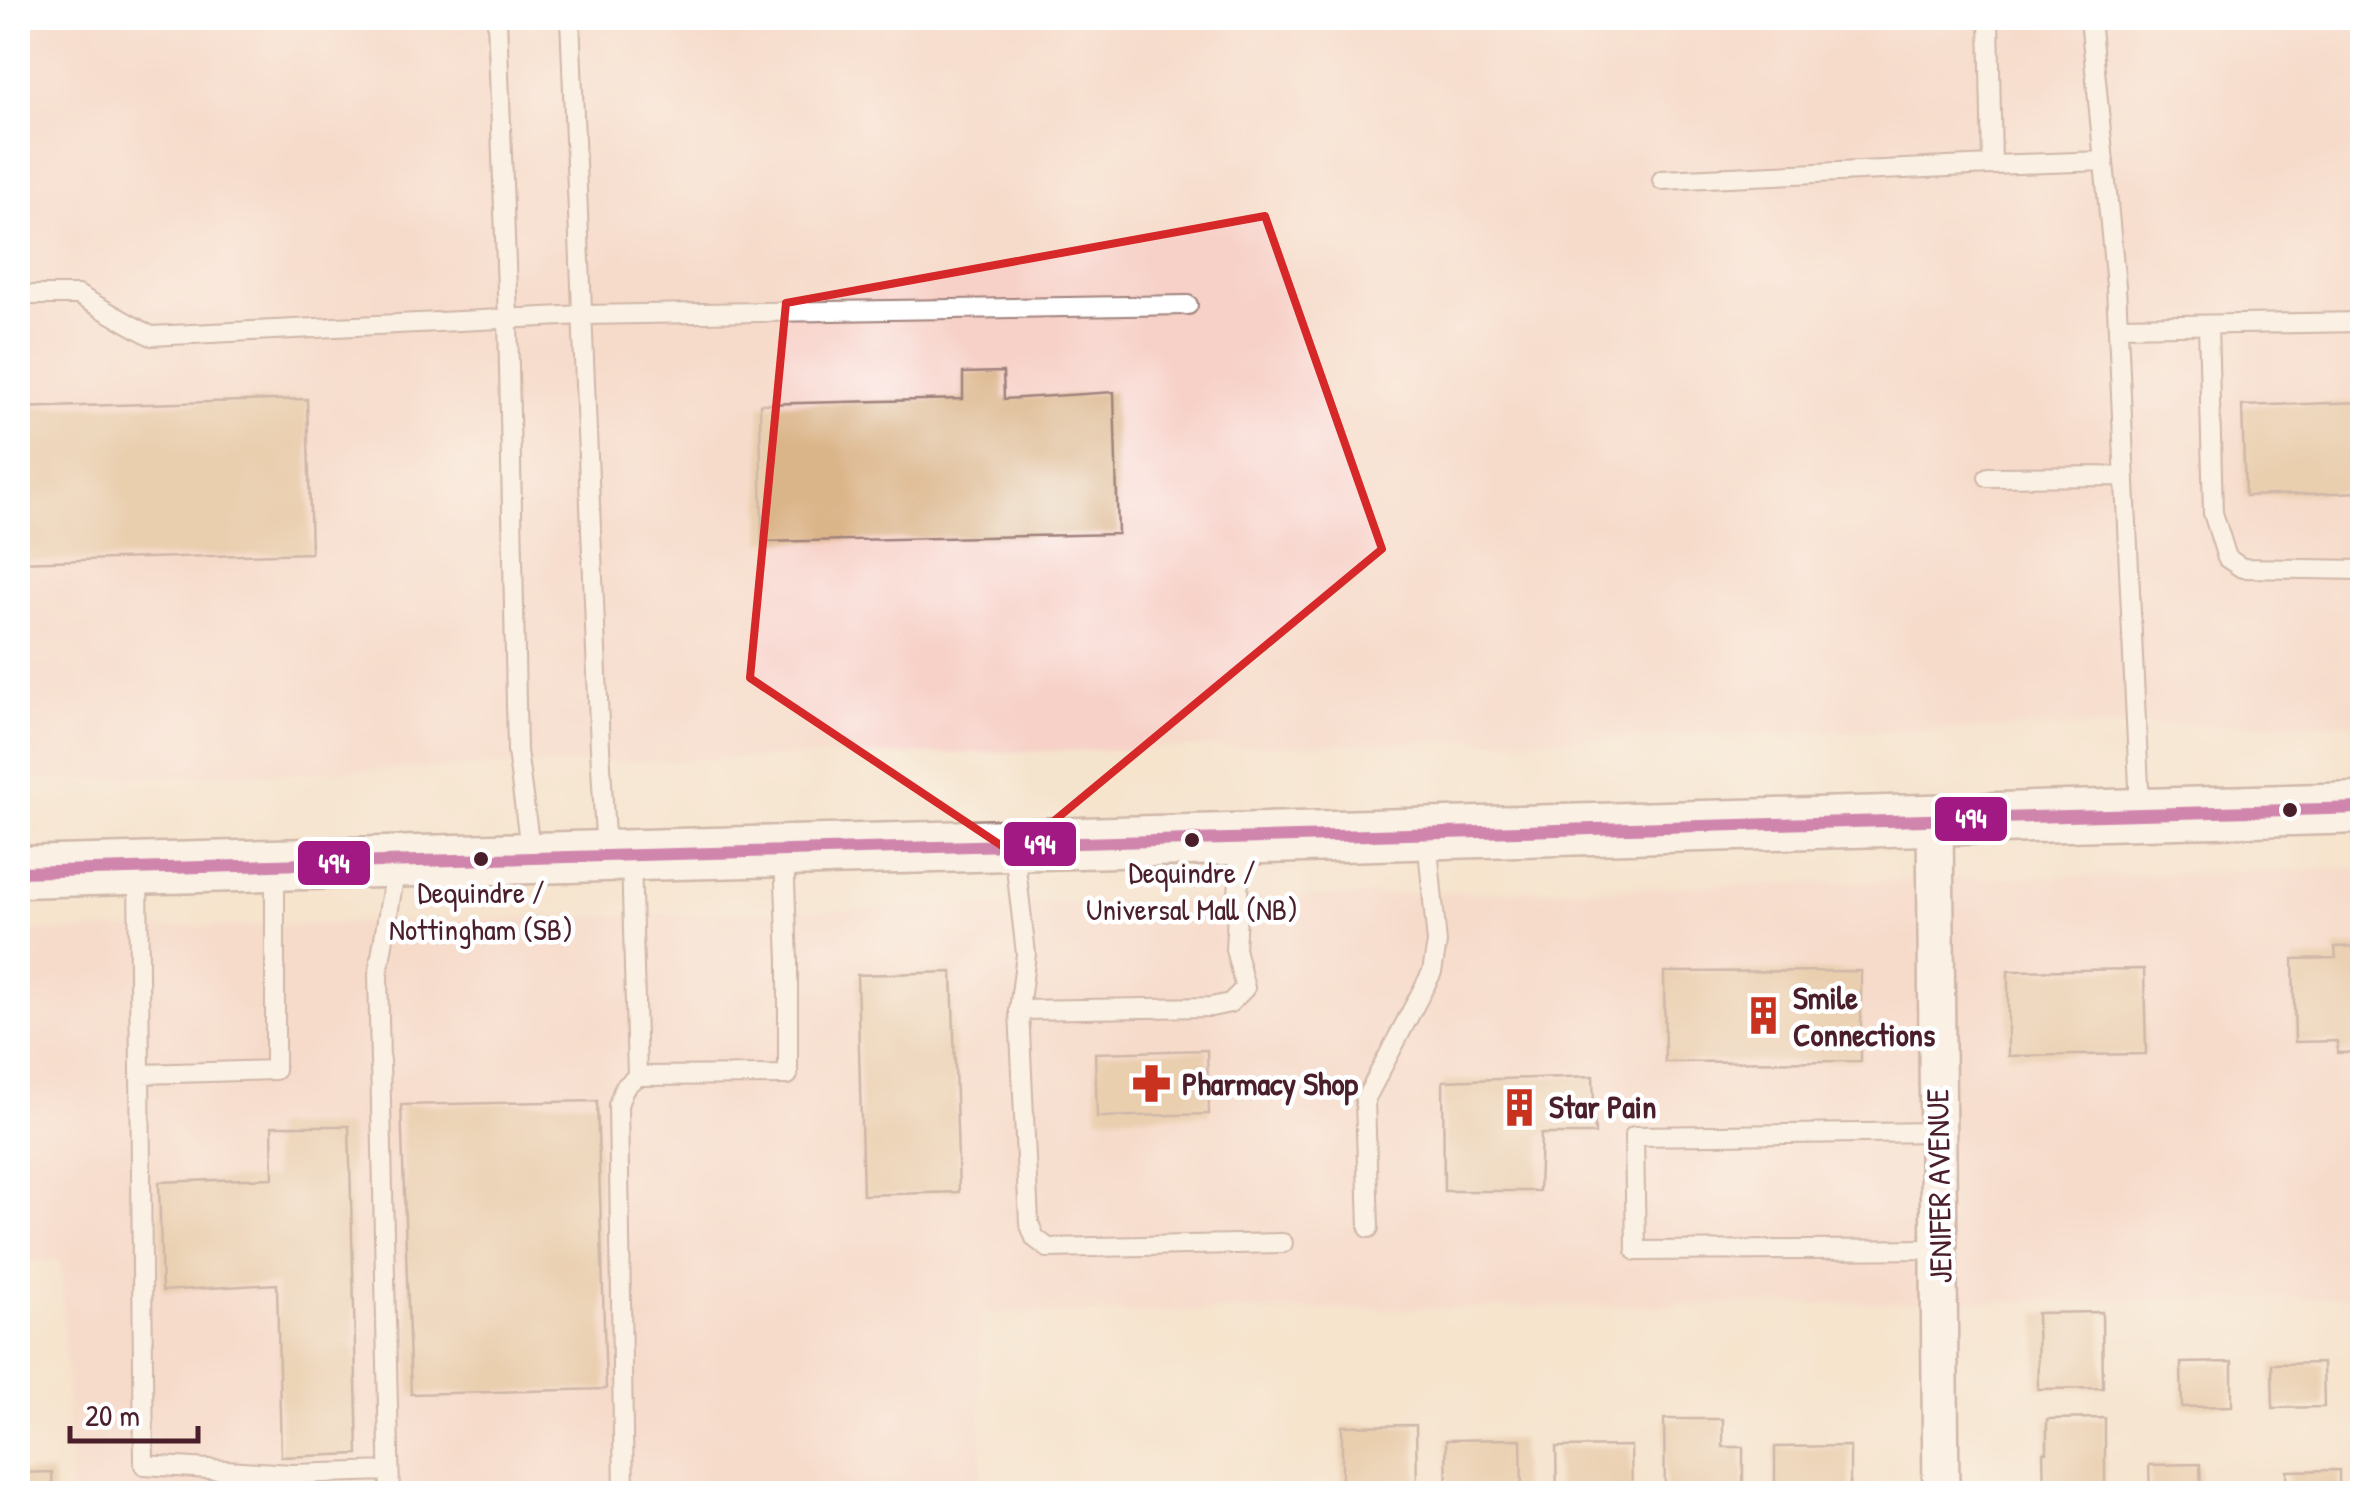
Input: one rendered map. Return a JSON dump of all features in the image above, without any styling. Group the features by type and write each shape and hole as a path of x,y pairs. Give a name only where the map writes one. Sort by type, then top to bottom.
{"main road":[{"path":"18,872 2362,808"}],"street":[{"name":"JENIFER AVENUE","path":"1936,819 1941,1494"}],"lane":[{"path":"497,18 517,751 531,857"},
{"path":"570,18 599,728 619,855 637,1076"},
{"path":"1989,18 1992,165"},
{"path":"2090,18 2118,326 2140,814"},
{"path":"1662,180 2104,160"},
{"path":"18,295 78,295 151,336 583,315 1188,305"},
{"path":"2118,326 2362,322"},
{"path":"2208,325 2213,513 2227,558 2242,568 2362,570"},
{"path":"1988,477 2125,476"},
{"path":"1368,1228 1365,1100 1432,972 1437,943 1427,833"},
{"path":"1018,1010 1211,1007 1230,1002 1244,988 1235,948 1241,838"},
{"path":"1014,844 1026,954 1018,1010 1028,1223 1035,1238 1048,1248 1283,1243"},
{"path":"624,1494 618,1105 624,1088 637,1076 788,1075 784,850"},
{"path":"390,1494 378,974 397,861"},
{"path":"141,1074 276,1070 276,864"},
{"path":"138,868 144,1465 292,1474 389,1471"},
{"path":"1938,1132 1634,1136 1636,1251 1940,1249"}],"highlighted area":[{"path":"1265,216 1382,549 1014,854 750,678 786,303"}],"shaded area":[{"path":"18,18 2362,18 2362,723 759,758 18,781"},
{"path":"2362,868 2362,1297 980,1314 981,1493 71,1493 61,1260 18,1260 18,932"}],"building":[{"path":"1003,372 1004,399 1114,392 1118,534 762,542 760,404 963,399 963,373"},
{"path":"307,399 311,553 18,562 18,408"},
{"path":"2362,402 2362,492 2245,496 2242,406"},
{"path":"2362,946 2362,1052 2337,1053 2337,1041 2295,1042 2293,959 2336,958 2335,947"},
{"path":"2144,969 2146,1054 2008,1056 2008,971"},
{"name":"Smile Connections","path":"1861,971 1861,1061 1665,1062 1664,972"},
{"path":"952,972 959,1192 863,1195 857,975"},
{"name":"Pharmacy Shop","path":"1207,1050 1209,1114 1097,1117 1095,1053"},
{"name":"Star Pain","path":"1593,1076 1595,1134 1541,1134 1539,1191 1444,1191 1443,1081"},
{"path":"597,1101 606,1389 411,1394 401,1105"},
{"path":"272,1126 349,1126 358,1454 281,1457 277,1284 162,1291 159,1182 273,1178"},
{"path":"2102,1312 2103,1388 2038,1389 2037,1313"},
{"path":"2232,1362 2232,1406 2182,1407 2181,1363"},
{"path":"2323,1363 2324,1407 2273,1408 2272,1364"},
{"path":"2105,1418 2105,1490 2044,1491 2047,1419"},
{"path":"1664,1419 1723,1419 1723,1447 1743,1447 1743,1494 1665,1494"},
{"path":"1416,1425 1417,1490 1342,1490 1342,1426"},
{"path":"1521,1439 1522,1494 1447,1494 1446,1440"},
{"path":"1631,1446 1632,1494 1557,1494 1556,1447"},
{"path":"1850,1446 1850,1494 1775,1494 1775,1447"},
{"path":"2200,1464 2201,1494 2150,1494 2149,1465"},
{"path":"2339,1470 2339,1494 2288,1494 2287,1471"},
{"path":"52,1472 53,1494 18,1494 18,1473"}],"transit line":[{"name":"494","path":"18,872 2362,808"}],"place":[{"name":"Dequindre / Universal Mall (NB)","path":"1192,840"},
{"name":"Dequindre / Nottingham (SB)","path":"481,859"},
{"name":"Smile Connections","path":"1763,1016"},
{"name":"Pharmacy Shop","path":"1152,1084"},
{"name":"Star Pain","path":"1519,1107"}]}
